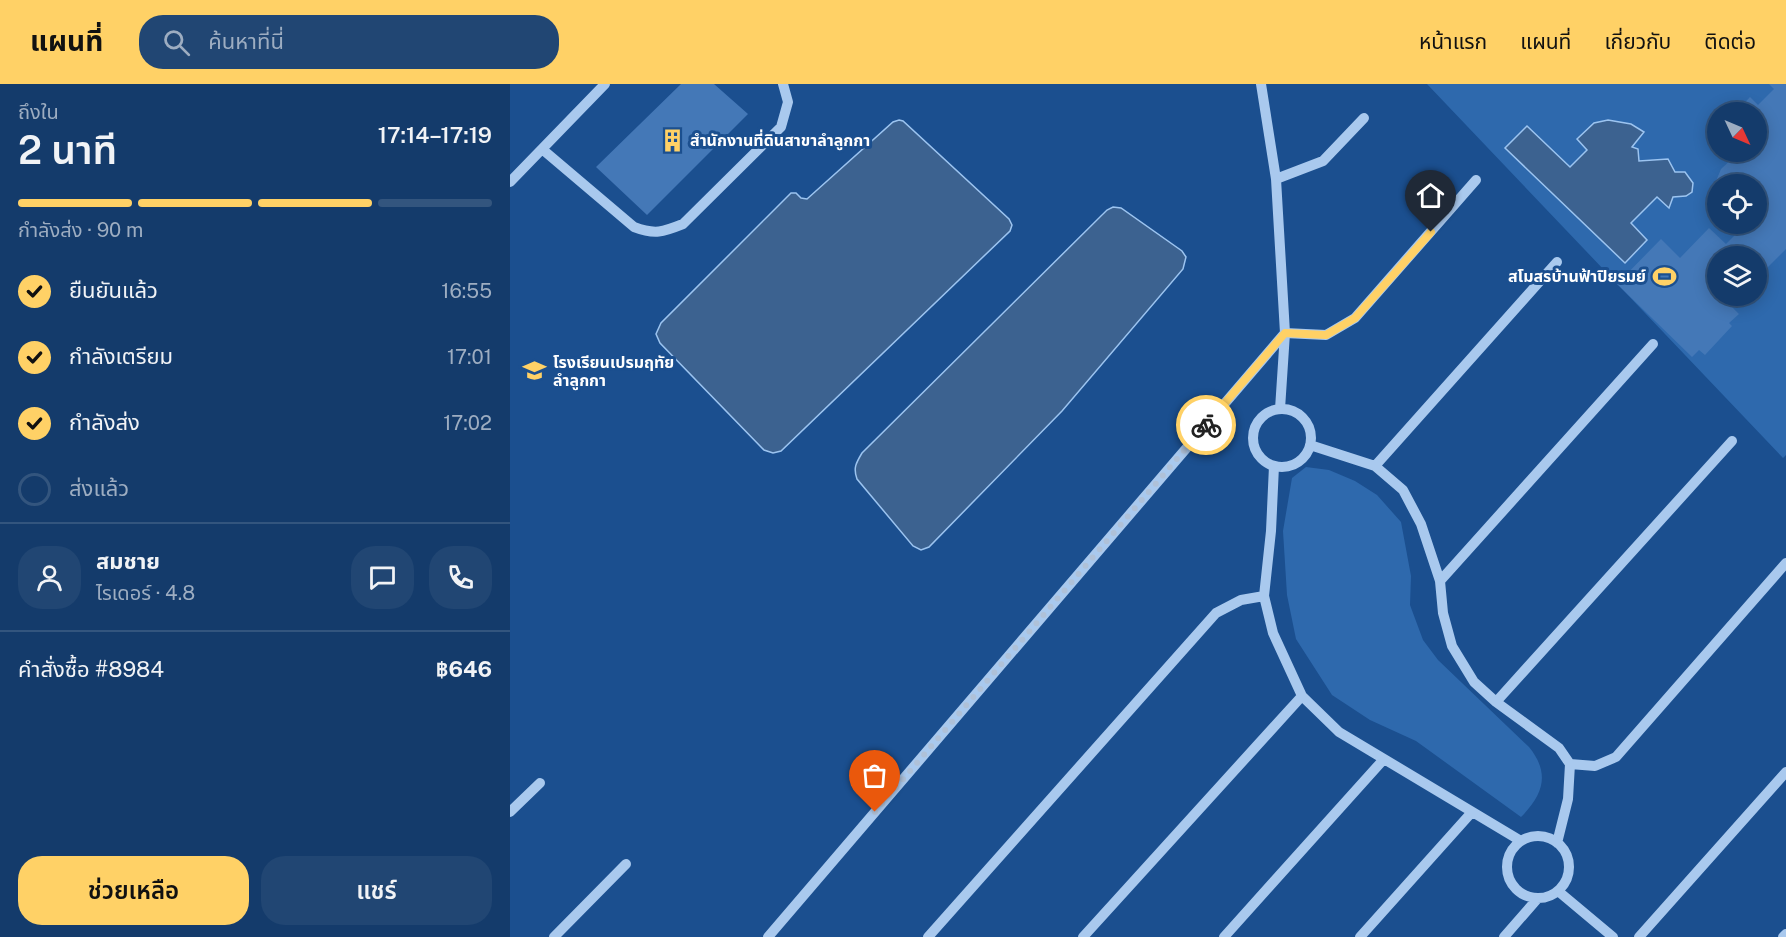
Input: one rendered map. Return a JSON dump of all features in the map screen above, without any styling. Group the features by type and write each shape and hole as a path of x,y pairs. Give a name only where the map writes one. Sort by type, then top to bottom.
{"street":[{"path":"510,182 605,84"},
{"path":"542,149 634,227 651,233 671,229 683,224 781,127 788,102 783,84"},
{"path":"1261,84 1276,179 1285,333 1280,409"},
{"path":"1276,179 1323,161 1364,118"},
{"path":"1285,333 1326,335 1355,318 1476,180"},
{"path":"1375,466 1557,262"},
{"path":"768,937 1285,333"},
{"path":"1440,581 1653,344"},
{"path":"1280,409 1297,413 1309,427 1310,445 1306,454 1299,462 1290,466 1274,466 1262,459 1253,442 1254,432 1263,416 1280,409"},
{"path":"1496,702 1732,441"},
{"path":"1310,445 1375,466 1403,490 1421,524 1440,581 1443,613 1452,646 1474,682 1496,702 1559,748 1570,764 1568,799 1557,843"},
{"path":"1274,466 1272,531 1264,596 1273,633 1302,696 1339,732 1521,841"},
{"path":"1570,764 1595,766 1616,757 1786,563"},
{"path":"928,937 1216,613 1241,600 1264,596"},
{"path":"1083,937 1302,696"},
{"path":"1224,937 1384,759"},
{"path":"1639,937 1786,772"},
{"path":"510,812 540,783"},
{"path":"1360,937 1472,812"},
{"path":"1530,837 1549,838 1563,849 1569,866 1564,883 1557,891 1548,896 1529,897 1521,893 1509,880 1507,872 1509,854 1521,841 1530,837"},
{"path":"554,937 626,864"},
{"path":"1557,891 1613,937"},
{"path":"1504,937 1538,898"}],"shaded area":[{"name":"สโมสรบ้านฟ้าปิยรมย์","path":"1427,84 1786,84 1786,455 1783,458"},
{"path":"1608,120 1631,124 1644,132 1632,147 1638,149 1639,161 1668,159 1675,172 1685,172 1693,183 1692,192 1686,196 1673,197 1669,208 1657,197 1631,223 1647,240 1625,263 1505,148 1527,126 1570,167 1587,150 1577,139 1594,123"},
{"path":"903,121 1009,219 1012,225 1010,231 781,451 773,453 764,450 660,343 656,334 661,323 791,193 807,199 893,122"},
{"path":"1113,207 1121,208 1182,251 1186,257 1183,269 1062,411 929,547 921,550 913,546 857,479 855,469 862,453 1107,210"},
{"path":"1306,467 1329,470 1355,481 1377,495 1401,522 1411,576 1410,605 1423,640 1438,660 1529,747 1540,766 1542,783 1539,792 1521,817 1416,741 1370,720 1332,695 1296,639 1287,595 1283,531 1292,478"}],"building":[{"name":"สำนักงานที่ดินสาขาลำลูกกา","path":"681,84 714,84 748,114 647,215 596,167"},
{"path":"1769,84 1786,84 1786,249 1767,268 1767,246 1707,246 1707,306 1731,306 1739,314 1729,323 1732,326 1705,355 1699,350 1692,357 1617,284 1661,239 1680,258 1707,230 1707,234 1715,234 1726,244 1736,234 1767,234 1767,174 1719,174 1728,162 1767,162 1767,102 1761,102 1774,89"},
{"path":"1750,97 1755,102 1745,102"}],"way so far":[{"path":"875,812 1206,425"}],"place":[{"name":"สำนักงานที่ดินสาขาลำลูกกา","path":"672,140"},
{"name":"สโมสรบ้านฟ้าปิยรมย์","path":"1664,276"},
{"name":"โรงเรียนเปรมฤทัย ลำลูกกา","path":"535,371"}],"route":[{"path":"1206,425 1285,333 1326,335 1355,318 1431,232"}]}
